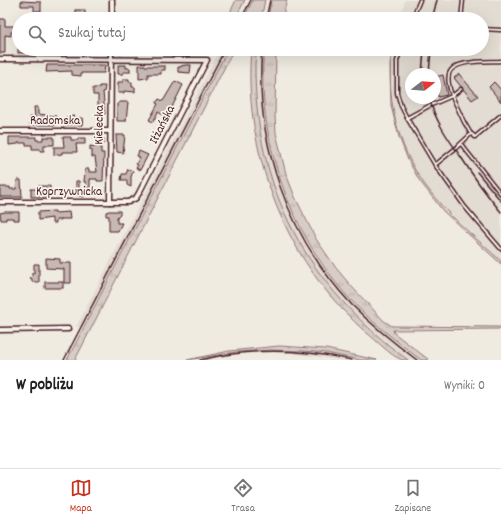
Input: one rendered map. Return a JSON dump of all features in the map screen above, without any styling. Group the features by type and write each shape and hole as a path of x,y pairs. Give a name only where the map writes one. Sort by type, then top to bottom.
{"street":[{"path":"112,0 112,12"},
{"name":"Kielecka","path":"110,202 111,56"},
{"path":"0,59 111,60"},
{"name":"Iłżańska","path":"111,60 207,60 136,198"},
{"name":"Radomska","path":"0,131 110,131"},
{"name":"Koprzywnicka","path":"0,202 128,202 136,198"},
{"path":"0,330 68,329"}],"lane":[{"path":"415,12 420,0"},
{"path":"462,12 463,0"},
{"path":"489,29 501,30"},
{"path":"399,56 397,61 397,93 407,118 435,165 465,207 501,249"},
{"path":"501,61 457,65 452,68 449,74 449,84 452,96 471,134 475,137 501,115"},
{"path":"407,118 452,96 461,89"},
{"path":"435,165 471,134"},
{"path":"461,144 501,194"}],"shaded area":[{"path":"405,0 501,0 501,261 448,211 425,186 419,177 401,136 395,115 391,73 392,56 489,56 489,12 402,12"},
{"path":"216,56 224,56 110,278 83,327 76,327"},
{"path":"256,56 264,56 264,101 271,144 281,181 299,226 317,257 342,289 370,319 421,360 408,360 357,317 323,279 310,261 290,225 270,176 259,126 255,84"},
{"path":"293,350 327,353 360,360 336,360 293,354"}],"green space":[{"path":"236,0 245,0 239,12 230,12"},
{"path":"253,0 265,0 262,12 247,12"},
{"path":"271,0 287,0 284,12 269,12"},
{"path":"224,56 230,56 75,360 67,360"},
{"path":"251,56 256,56 255,64 257,110 264,153 277,193 294,232 315,267 342,301 373,331 408,360 396,357 361,328 320,283 300,254 270,189 260,154 253,119 250,84"},
{"path":"264,56 276,56 276,133 286,174 295,197 316,239 336,268 384,321 392,326 501,327 501,329 393,330 394,333 429,360 421,360 373,322 355,305 326,270 308,242 293,212 281,181 271,148 265,115 263,82"},
{"path":"392,56 390,83 390,65"},
{"path":"390,85 392,102 401,138 407,154 425,185 442,206 501,261 501,264 443,211 419,180 408,160 399,137 391,106"},
{"path":"279,346 326,349 377,360 360,360 327,353 269,350 237,352 187,360 229,351"}],"building":[{"path":"21,1 41,2 41,11 34,11 34,6 21,6"},
{"path":"75,10 85,10 85,12 75,12"},
{"path":"0,19 5,19 5,26 12,26 12,32 11,36 5,35 5,53 0,53"},
{"path":"47,65 105,65 104,73 81,73 81,76 72,75 72,71 46,72"},
{"path":"118,65 126,65 126,68 130,68 130,72 118,74"},
{"path":"139,65 165,66 165,70 161,70 161,74 148,74 148,78 139,79"},
{"path":"191,65 190,73 178,72 178,67"},
{"path":"459,74 478,96 472,100 454,78"},
{"path":"443,75 447,95 441,96 441,76"},
{"path":"123,79 129,79 129,82 132,82 132,87 135,87 135,92 124,91 124,93 118,93 118,82 123,82"},
{"path":"175,81 183,85 168,115 166,114 165,116 158,112 153,122 149,120 158,104 156,103 159,99 163,101"},
{"path":"494,82 501,90 501,102 489,87"},
{"path":"99,86 105,86 103,92 105,114 101,114 101,109 98,108 98,95 93,95 93,88 99,88"},
{"path":"119,102 128,102 126,121 117,121 117,104"},
{"path":"34,107 38,107 38,114 56,116 56,125 30,125 30,117 35,117"},
{"path":"74,116 74,118 83,118 82,125 65,125 66,117"},
{"path":"116,135 125,135 123,153 117,152"},
{"path":"9,137 36,137 36,140 43,140 43,137 54,137 54,145 44,145 44,151 40,151 40,149 32,149 32,145 26,145 26,143 9,145"},
{"path":"63,137 71,137 71,140 85,138 85,144 76,144 77,152 62,152 62,154 54,155 54,147 64,147"},
{"path":"98,137 102,137 102,139 104,139 104,144 101,144 101,153 104,153 103,181 90,179 90,188 86,188 86,182 84,182 85,169 89,169 89,172 97,172 95,157 92,157 92,150 90,150 90,146 96,147"},
{"path":"139,151 148,155 140,170 136,168 138,165 136,164 140,157 137,156"},
{"path":"128,169 133,171 131,177 131,187 127,185 127,180 121,180 122,174 126,174"},
{"path":"17,180 21,180 22,197 0,197 0,187 10,187 10,189 16,189"},
{"path":"76,181 79,181 79,189 90,189 90,193 84,193 84,197 76,195"},
{"path":"37,186 50,186 50,197 31,197 31,189 37,189"},
{"path":"55,211 55,213 69,212 70,219 56,220 56,223 52,223 52,218 38,220 38,212"},
{"path":"120,211 120,214 117,217 117,223 122,223 118,231 109,231 109,216 106,216 106,212"},
{"path":"19,212 19,220 6,218 6,220 1,220 0,213"},
{"path":"46,258 60,259 60,263 71,263 71,283 64,283 64,269 46,268"},
{"path":"34,264 39,264 39,282 32,282 32,279 30,278 32,273 34,273"},
{"path":"45,282 63,282 63,288 45,288"}],"railway":[{"path":"245,12 251,0"},
{"path":"267,12 270,0"},
{"path":"434,12 437,0"},
{"path":"64,360 221,56"},
{"path":"262,56 261,84 264,119 270,153 280,186 293,219 329,278 352,305 383,334 417,360"},
{"path":"422,68 423,56"},
{"path":"429,68 430,56"},
{"path":"431,104 438,122 447,136 480,185 501,212"},
{"path":"477,172 501,201"},
{"path":"200,360 238,353 276,351 333,356 352,360"}]}
